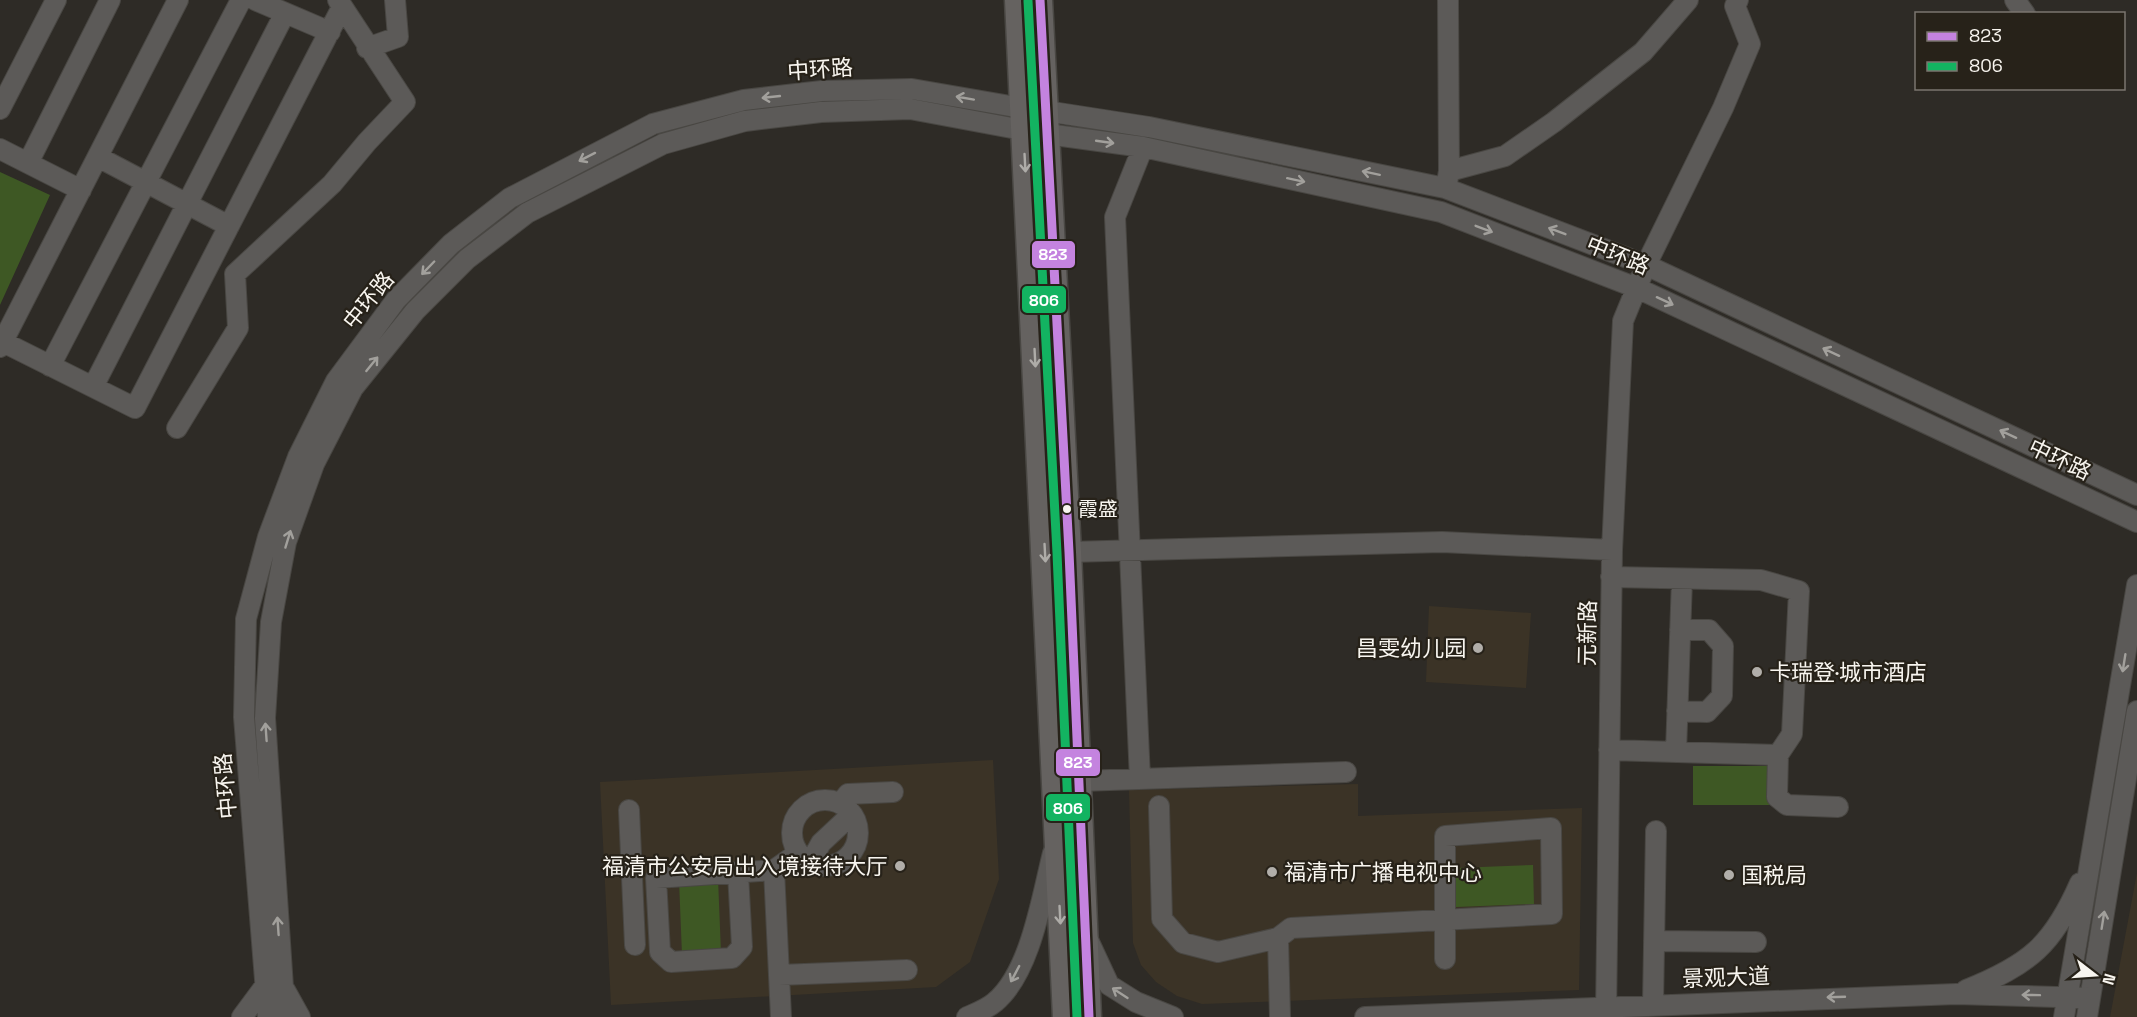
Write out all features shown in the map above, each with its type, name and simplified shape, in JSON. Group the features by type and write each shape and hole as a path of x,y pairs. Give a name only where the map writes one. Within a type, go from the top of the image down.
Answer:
{"main road":[{"path":"1017,0 1035,120 1069,552 1089,1017"},
{"path":"1040,0 1035,120 1057,838 1065,1017"}],"street":[{"path":"0,109 56,0"},
{"path":"28,163 110,0"},
{"path":"178,0 1,345 50,366 135,408 330,32 340,4"},
{"path":"50,366 241,0"},
{"path":"255,0 330,32"},
{"path":"367,48 398,37 395,0"},
{"path":"1441,212 1447,179 1448,0"},
{"path":"1447,179 1505,156 1554,122 1643,52 1688,0"},
{"name":"元新路","path":"1606,1011 1611,577 1623,321 1646,265 1723,108 1750,44 1735,6 1738,0"},
{"path":"177,428 238,328 235,274 333,184 367,142 405,102 367,48 340,4"},
{"path":"93,387 285,13"},
{"name":"中环路","path":"274,985 244,717 246,619 268,537 298,457 336,381 396,300 452,244 510,198 653,124 744,100 822,91 912,89 1143,147 1441,212 1637,288 2137,522"},
{"name":"中环路","path":"1035,120 1149,127 1447,179 1646,265 2137,495"},
{"path":"1140,779 1115,217 1143,147"},
{"path":"0,149 81,190"},
{"path":"98,157 229,226"},
{"path":"1069,552 1442,542 1612,550"},
{"path":"1611,577 1761,580 1799,591 1792,734 1778,755 1777,796 1787,805 1838,807"},
{"path":"1676,752 1682,579"},
{"path":"2064,1017 2137,585"},
{"path":"1677,711 1707,712 1722,696 1723,646 1709,630 1680,630"},
{"path":"2088,1008 2137,711"},
{"path":"1609,750 1778,755"},
{"path":"1080,781 1346,772"},
{"path":"632,879 774,870 804,858 821,843 846,808 848,794 893,792"},
{"path":"820,799 846,808 858,831 851,853 832,866 804,858 791,838 792,827 801,809 820,799"},
{"path":"1159,806 1162,919 1183,943 1218,952 1278,938 1291,928 1445,920 1552,914 1551,828 1445,836 1445,920 1445,959"},
{"path":"629,810 635,945"},
{"path":"1653,1004 1656,831"},
{"path":"967,1017 996,1002 1013,980 1032,935 1057,838"},
{"path":"1956,994 2004,975 2046,942 2065,917 2093,853"},
{"path":"774,870 781,1017"},
{"path":"656,878 660,952 671,962 732,958 742,947 738,873"},
{"path":"1083,904 1090,946 1109,985 1136,1002 1173,1017"},
{"path":"1278,938 1280,1017"},
{"path":"1654,941 1756,942"},
{"path":"779,975 907,970"},
{"path":"242,1017 274,985"},
{"path":"268,1017 274,985"},
{"path":"274,985 285,1017"},
{"path":"274,985 300,1017"},
{"name":"景观大道","path":"1365,1017 1606,1011 1653,1004 1956,994 2068,996 2088,1008"}],"shaded area":[{"name":"昌雯幼儿园","path":"1429,606 1531,613 1526,688 1426,682"},
{"path":"993,760 999,879 970,962 936,987 611,1005 600,782"},
{"path":"1358,784 1358,816 1582,808 1579,990 1202,1004 1177,996 1156,982 1141,965 1133,943 1129,790"},
{"path":"2137,873 2137,1017 2110,1017"}],"green space":[{"path":"0,172 50,195 0,305"},
{"path":"1693,766 1772,766 1771,805 1693,805"},
{"path":"1533,865 1534,904 1456,907 1455,868"},
{"path":"718,878 721,953 682,955 679,880"}],"transit line":[{"name":"823","path":"1040,0 1069,552 1089,1017"},
{"name":"806","path":"1028,1 1057,553 1077,1017"}],"place":[{"name":"霞盛","path":"1067,509"},
{"name":"昌雯幼儿园","path":"1478,648"},
{"name":"卡瑞登·城市酒店","path":"1757,672"},
{"name":"福清市公安局出入境接待大厅","path":"900,866"},
{"name":"福清市广播电视中心","path":"1272,872"},
{"name":"国税局","path":"1729,875"}]}
